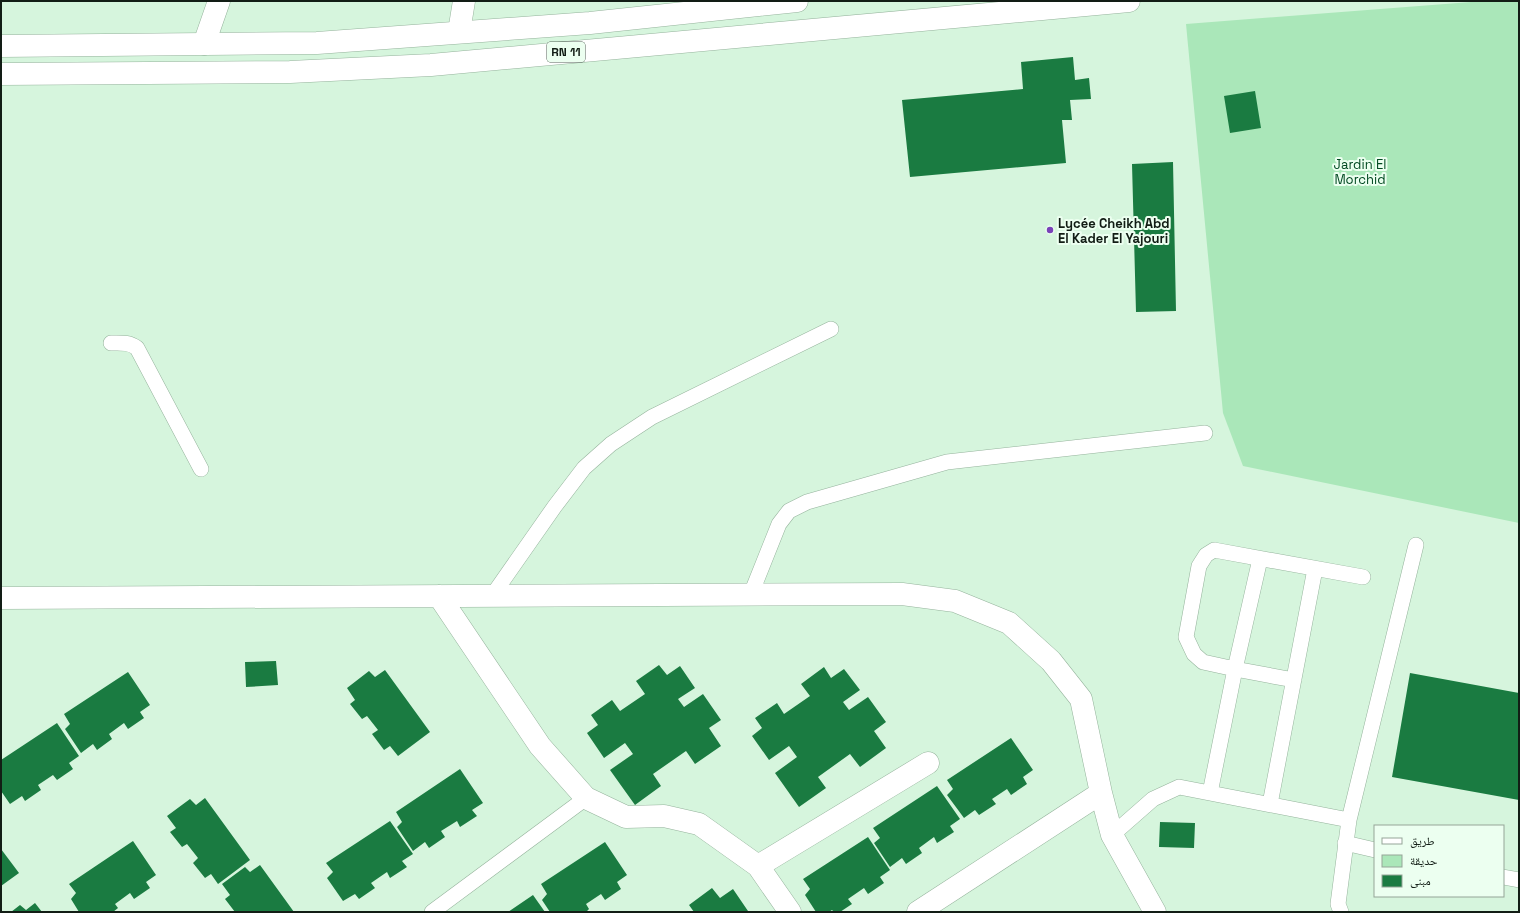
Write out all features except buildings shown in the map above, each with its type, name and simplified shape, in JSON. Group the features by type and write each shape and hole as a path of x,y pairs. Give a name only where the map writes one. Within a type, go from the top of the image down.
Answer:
{"main road":[{"path":"204,44 218,1"},
{"path":"459,32 464,1"},
{"name":"RN 11","path":"1,46 317,43 590,23 797,1"},
{"name":"RN 11","path":"1,74 290,72 431,65 1129,1"},
{"path":"1,598 902,594 956,601 1009,623 1051,660 1080,699 1112,835 1155,912"},
{"path":"439,596 540,746 586,798 626,817 664,816 699,824 758,866 790,912"},
{"path":"758,866 928,763"},
{"path":"918,912 1101,793"}],"lane":[{"path":"492,596 555,506 584,468 611,444 652,417 832,329"},
{"path":"111,343 133,344 137,348 201,469"},
{"path":"751,594 778,524 789,512 807,502 947,462 1205,433"},
{"path":"1341,912 1338,904 1349,820 1416,545"},
{"path":"1294,680 1204,662 1194,654 1186,637 1199,566 1206,555 1214,550 1362,577"},
{"path":"1210,793 1235,669 1260,559"},
{"path":"1270,804 1315,569"},
{"path":"1112,835 1153,799 1179,787 1349,820"},
{"path":"432,912 586,798"},
{"path":"1346,843 1374,850"},
{"path":"1504,877 1519,880"}],"green space":[{"name":"Jardin El Morchid","path":"1484,1 1519,1 1519,523 1243,466 1223,413 1186,24"}],"place":[{"name":"Lycée Cheikh Abd El Kader El Yajouri","path":"1050,230"}]}
